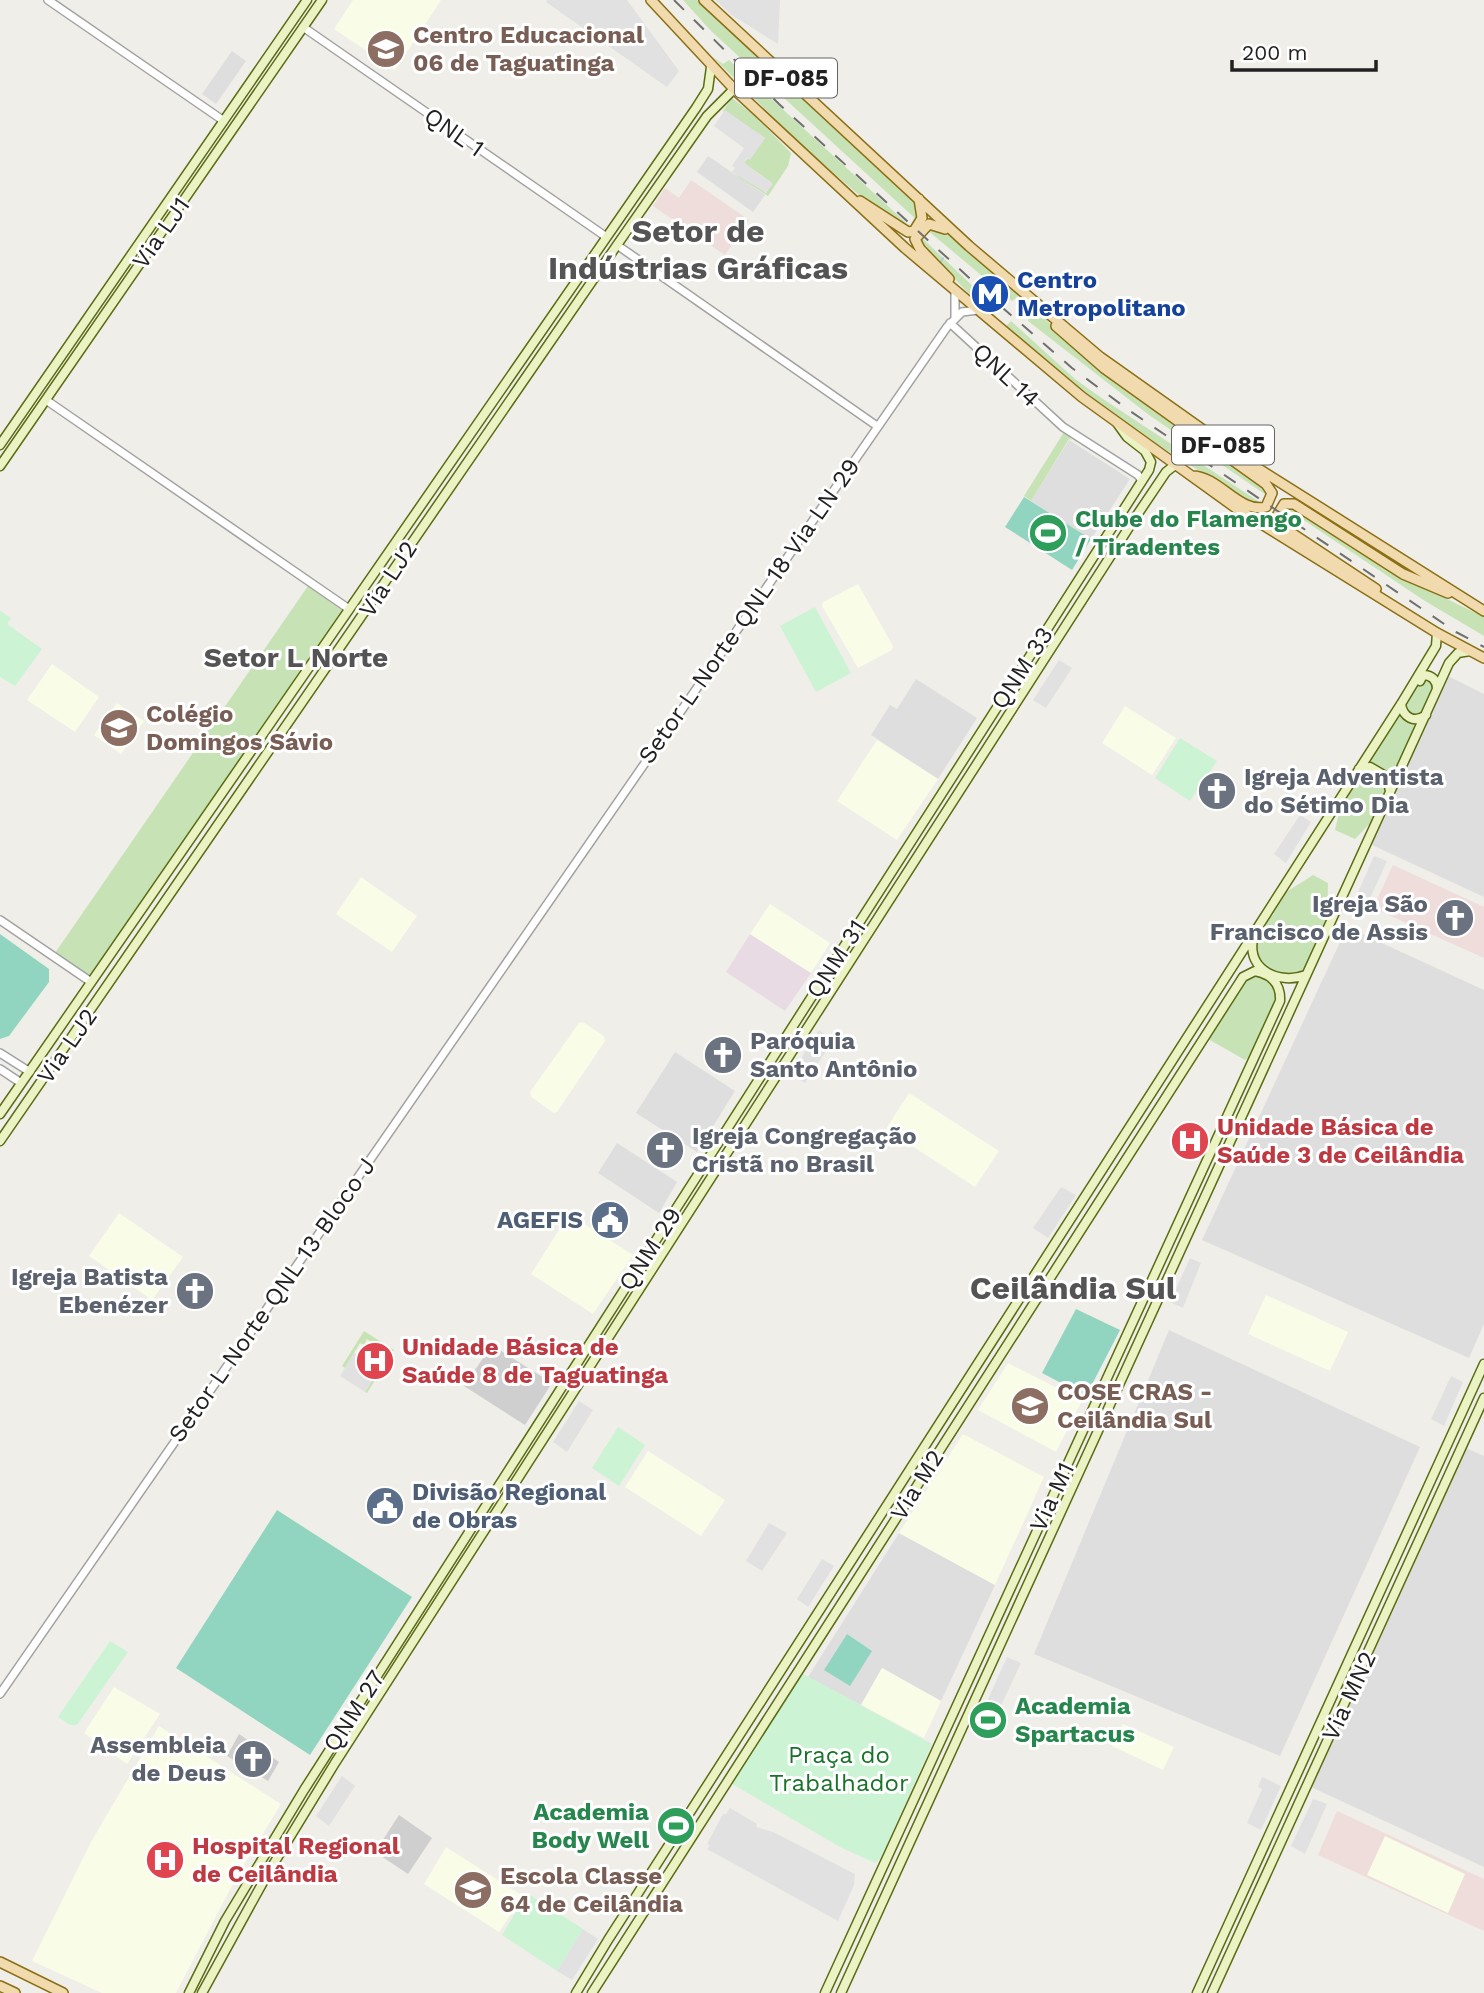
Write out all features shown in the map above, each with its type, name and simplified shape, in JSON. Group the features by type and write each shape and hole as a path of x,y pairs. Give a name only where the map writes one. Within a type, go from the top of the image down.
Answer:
{"main road":[{"name":"Via LJ1","path":"1,444 307,0"},
{"name":"Via LJ1","path":"0,466 322,0"},
{"name":"DF-085","path":"652,0 711,67 844,191 955,291 1115,421 1190,476 1437,633 1484,658"},
{"name":"DF-085","path":"704,0 970,246 1100,357 1206,434 1453,594 1484,611"},
{"path":"267,58 270,64 276,66"},
{"name":"Via LJ2","path":"0,1114 708,89 711,67"},
{"path":"259,70 266,72 268,78"},
{"name":"Via LJ2","path":"0,1141 707,116 734,89"},
{"path":"844,191 908,232 914,231 922,218 918,199"},
{"path":"633,198 639,203 641,211"},
{"path":"964,298 920,249 915,239 920,230 936,223 970,246"},
{"path":"553,315 557,321 564,322"},
{"path":"1051,317 1060,332 1104,368 1266,484 1271,489 1272,500 1265,507 1252,508 1211,480 1190,476"},
{"path":"545,326 551,327 555,334"},
{"name":"QNM 33","path":"903,856 1151,464 1150,457 1115,421"},
{"path":"9,432 13,439 18,439"},
{"path":"1,444 9,445 11,450"},
{"path":"581,1385 1133,521 1155,488 1175,465"},
{"path":"1133,521 1146,492 1142,481"},
{"path":"1402,611 1388,597 1284,528 1277,516 1280,508 1284,504 1294,504 1403,574 1441,592 1453,594"},
{"path":"406,527 420,530"},
{"path":"406,527 414,539"},
{"path":"1085,597 1078,596 1076,592 1093,558"},
{"path":"1055,644 1074,607 1072,601 1066,600"},
{"path":"578,1991 608,1940 1055,1245 1084,1195 1414,684 1436,646 1437,633"},
{"path":"841,1993 1436,692 1453,657 1470,651"},
{"path":"1414,684 1419,682 1423,675 1429,676 1436,684 1436,692"},
{"path":"293,692 305,700"},
{"path":"992,740 983,737 1001,702"},
{"path":"1401,704 1404,714 1411,719 1426,715"},
{"path":"1359,769 1370,768 1387,777 1390,791"},
{"path":"926,845 936,820 934,816 928,815"},
{"name":"QNM 31","path":"767,1066 903,856"},
{"path":"885,908 880,909 876,903 889,883 893,870"},
{"path":"143,907 156,916"},
{"path":"1254,933 1252,955 1268,974 1287,980 1306,975"},
{"name":"Via M2","path":"592,1993 1231,995 1243,977 1255,971 1268,974"},
{"name":"Via M1","path":"825,1993 1280,1001 1279,990 1268,974"},
{"path":"814,1021 832,985 829,979 823,979"},
{"path":"1220,985 1227,988 1231,995"},
{"path":"52,1038 65,1047"},
{"path":"757,1109 748,1104 767,1066"},
{"name":"QNM 29","path":"531,1435 767,1066"},
{"path":"1203,1199 1197,1201 1194,1196 1214,1145"},
{"path":"1110,1157 1122,1165"},
{"path":"679,1230 687,1210 703,1186 701,1180 694,1181"},
{"path":"1174,1262 1194,1211 1192,1206 1185,1207"},
{"path":"655,1268 648,1268 646,1264 662,1232"},
{"path":"1027,1288 1038,1296"},
{"path":"335,1765 576,1394 600,1348 595,1342 590,1343"},
{"path":"1197,1993 1484,1364"},
{"name":"Via MN2","path":"1212,1993 1484,1398"},
{"name":"QNM 27","path":"191,1993 258,1864 531,1435"},
{"path":"516,1485 508,1486 506,1480 524,1447"},
{"path":"1428,1521 1420,1522 1418,1517 1431,1490 1434,1475"},
{"path":"1400,1582 1419,1533 1413,1527 1408,1531"},
{"path":"872,1530 884,1537"},
{"path":"441,1601 461,1563 459,1559 452,1558"},
{"path":"1023,1595 1015,1597 1013,1591 1024,1559"},
{"path":"422,1631 415,1630 413,1626 433,1588"},
{"path":"1003,1604 1009,1602 1013,1607 1004,1636"},
{"path":"793,1654 804,1661"},
{"path":"202,1993 262,1884 357,1726 354,1719 348,1721"},
{"path":"1314,1736 1327,1742"},
{"path":"930,1763 928,1782 933,1784 937,1781"},
{"path":"917,1793 923,1792 926,1796 919,1821"},
{"path":"637,1896 638,1901 648,1904"},
{"path":"630,1907 638,1910 640,1916"},
{"path":"1227,1926 1240,1932"},
{"path":"0,1964 63,1993"},
{"path":"0,1986 15,1993"}],"street":[{"path":"48,0 224,121"},
{"name":"QNL 1","path":"303,27 605,236"},
{"path":"617,245 877,426"},
{"path":"952,320 955,291"},
{"path":"952,320 965,311 978,310"},
{"name":"Setor L Norte QNL 18 Via LN 29","path":"545,907 952,320"},
{"name":"QNL 14","path":"952,320 1063,427 1138,475 1142,481"},
{"path":"46,400 349,609"},
{"name":"Setor L Norte QNL 13 Bloco J","path":"0,1694 545,907"},
{"path":"0,920 91,982"},
{"path":"1,1056 30,1072"},
{"path":"0,1069 21,1083"}],"shaded area":[{"name":"Centro Educacional 06 de Taguatinga","path":"353,0 441,0 395,70 334,29"},
{"path":"627,0 679,71 667,87 546,2"},
{"path":"715,0 780,0 778,44 733,16"},
{"path":"232,51 246,61 216,104 202,94"},
{"path":"725,110 765,138 750,160 747,158 744,163 773,184 766,193 732,172 735,168 732,166 744,148 714,126"},
{"path":"708,156 765,195 753,212 697,172"},
{"path":"691,180 749,220 725,255 653,206 665,188 679,198"},
{"path":"1069,440 1130,479 1091,539 1031,501"},
{"path":"858,584 893,646 892,650 858,668 822,606 823,602"},
{"path":"1059,660 1072,668 1046,708 1033,700"},
{"path":"52,664 99,697 75,732 27,700"},
{"path":"1448,676 1484,694 1484,897 1370,844"},
{"path":"916,679 977,718 938,779 871,735 890,705 897,709"},
{"name":"Colégio Domingos Sávio","path":"117,703 144,721 121,754 94,735"},
{"path":"1125,706 1176,738 1152,775 1102,743"},
{"path":"877,740 938,779 897,840 837,801"},
{"path":"1300,815 1311,822 1286,863 1274,854"},
{"path":"1374,856 1387,861 1367,905 1355,899"},
{"path":"1393,865 1484,907 1484,958 1373,908"},
{"path":"361,877 417,916 392,952 336,914"},
{"path":"770,904 830,943 811,973 750,934"},
{"path":"1347,927 1484,990 1484,1324 1469,1358 1202,1240"},
{"path":"750,934 811,973 785,1011 726,972"},
{"path":"583,1022 604,1036 605,1041 554,1113 531,1097 530,1092 579,1023"},
{"path":"819,1030 833,1040 805,1083 791,1074"},
{"path":"675,1052 735,1091 697,1152 636,1113"},
{"path":"909,1093 999,1151 975,1187 886,1129"},
{"path":"617,1143 677,1182 659,1213 598,1173"},
{"path":"1061,1187 1076,1195 1048,1238 1033,1228"},
{"path":"119,1213 183,1257 152,1300 89,1256"},
{"path":"569,1214 633,1255 593,1314 531,1274"},
{"path":"1190,1258 1201,1263 1183,1308 1170,1302"},
{"name":"Igreja Batista Ebenézer","path":"188,1273 213,1290 200,1308 176,1291"},
{"path":"1266,1295 1348,1332 1330,1371 1248,1334"},
{"path":"1169,1330 1420,1447 1280,1756 1034,1654"},
{"path":"492,1345 552,1383 525,1425 464,1386"},
{"path":"354,1353 361,1358 355,1367 373,1379 365,1392 340,1376"},
{"name":"COSE CRAS - Ceilândia Sul","path":"1008,1363 1082,1401 1056,1452 978,1410"},
{"path":"1451,1376 1463,1382 1444,1426 1431,1419"},
{"path":"579,1401 593,1410 567,1452 553,1442"},
{"path":"963,1434 1044,1477 995,1585 899,1533"},
{"path":"1466,1448 1484,1456 1484,1867 1311,1787"},
{"path":"648,1451 725,1500 701,1536 625,1487"},
{"path":"769,1523 787,1533 762,1571 746,1561"},
{"path":"899,1533 995,1585 941,1701 882,1668 861,1705 808,1677"},
{"path":"822,1559 834,1566 808,1607 797,1599"},
{"path":"1007,1657 1021,1663 998,1712 985,1706"},
{"path":"882,1668 941,1701 924,1738 861,1705"},
{"path":"114,1687 160,1714 127,1764 84,1733"},
{"path":"1123,1724 1174,1747 1163,1770 1112,1746"},
{"name":"Hospital Regional de Ceilândia","path":"159,1726 281,1804 236,1878 176,1993 102,1993 32,1961 91,1842"},
{"name":"Assembleia de Deus","path":"239,1734 279,1762 268,1781 227,1756"},
{"path":"342,1776 355,1786 329,1826 316,1816"},
{"path":"1262,1777 1281,1786 1261,1830 1247,1823 1262,1789 1258,1787"},
{"path":"1313,1799 1327,1804 1305,1854 1291,1846"},
{"path":"730,1808 757,1824 756,1827 773,1832 855,1874 854,1885 838,1921 707,1849 723,1814"},
{"path":"1337,1811 1484,1879 1484,1931 1318,1855"},
{"path":"399,1815 432,1838 408,1874 375,1852"},
{"path":"1385,1836 1465,1874 1448,1913 1367,1875"},
{"name":"Escola Classe 64 de Ceilândia","path":"446,1847 523,1896 499,1932 424,1884"},
{"path":"583,1929 598,1939 572,1980 557,1971"}],"green space":[{"path":"683,0 697,0 918,207 919,222 711,31"},
{"path":"713,57 723,64 729,60 913,229 911,231 866,201 800,144"},
{"path":"732,98 754,115 791,153 788,166 768,196 737,176 738,173 766,193 772,183 744,163 765,138 723,111"},
{"path":"940,227 1020,295 1012,301 926,229"},
{"path":"920,236 980,293 980,298 1005,327 1011,321 1075,379 1264,505 1255,506 1155,443 1092,399 994,318 920,245"},
{"path":"1029,302 1058,332 1123,385 1267,488 1269,497 1149,415 1028,321"},
{"path":"1064,432 1072,440 1069,439 1031,501 1024,496"},
{"name":"Clube do Flamengo / Tiradentes","path":"1024,497 1091,539 1072,570 1005,527"},
{"path":"1292,507 1406,579 1484,617 1484,636 1425,601 1287,509"},
{"path":"308,586 343,611 89,977 55,953"},
{"path":"815,607 851,673 816,692 780,626"},
{"path":"0,611 11,618 7,624 42,649 15,686 0,677"},
{"path":"1424,679 1431,680 1434,689 1422,714 1412,716 1404,707 1405,702"},
{"path":"1397,714 1418,725 1394,777 1367,762"},
{"path":"1180,738 1217,761 1190,801 1155,778"},
{"path":"1368,770 1384,778 1387,786 1375,818 1355,839 1335,830 1342,801 1363,772"},
{"path":"1313,875 1328,883 1327,923 1299,975 1267,968 1258,956 1257,947 1269,914 1288,891"},
{"path":"0,934 49,969 49,982 9,1036 0,1039"},
{"path":"1258,974 1273,984 1277,998 1252,1054 1245,1060 1208,1039 1245,978"},
{"path":"1076,1309 1120,1330 1086,1396 1042,1373"},
{"path":"364,1331 394,1350 367,1393 365,1392 373,1379 370,1377 389,1351 379,1344 370,1359 363,1356 355,1367 366,1349 370,1351 374,1344 367,1339 364,1345 360,1343 345,1368 342,1366"},
{"path":"618,1427 645,1445 619,1486 592,1468"},
{"path":"277,1510 412,1597 310,1755 176,1668"},
{"path":"847,1634 872,1651 850,1686 824,1670"},
{"path":"110,1641 128,1652 77,1725 70,1725 58,1717"},
{"name":"Praça do Trabalhador","path":"798,1671 932,1744 881,1858 875,1863 840,1847 729,1782"},
{"path":"527,1893 583,1929 557,1971 502,1935"}],"waterway":[{"path":"940,263 943,258"}],"railway":[{"path":"674,0 779,104 1072,368 1130,411 1456,632 1484,647"}],"place":[{"name":"Centro Educacional 06 de Taguatinga","path":"386,49"},
{"name":"Centro Metropolitano","path":"990,294"},
{"name":"Clube do Flamengo / Tiradentes","path":"1048,533"},
{"name":"Colégio Domingos Sávio","path":"119,728"},
{"name":"Igreja Adventista do Sétimo Dia","path":"1217,791"},
{"name":"Igreja São Francisco de Assis","path":"1455,918"},
{"name":"Paróquia Santo Antônio","path":"723,1055"},
{"name":"Unidade Básica de Saúde 3 de Ceilândia","path":"1190,1141"},
{"name":"Igreja Congregação Cristã no Brasil","path":"665,1150"},
{"name":"AGEFIS","path":"610,1220"},
{"name":"Igreja Batista Ebenézer","path":"195,1291"},
{"name":"Unidade Básica de Saúde 8 de Taguatinga","path":"375,1361"},
{"name":"COSE CRAS - Ceilândia Sul","path":"1030,1406"},
{"name":"Divisão Regional de Obras","path":"385,1506"},
{"name":"Academia Spartacus","path":"988,1720"},
{"name":"Assembleia de Deus","path":"253,1759"},
{"name":"Academia Body Well","path":"676,1826"},
{"name":"Hospital Regional de Ceilândia","path":"165,1860"},
{"name":"Escola Classe 64 de Ceilândia","path":"473,1890"}],"district":[{"name":"Setor de Indústrias Gráficas","path":"698,250"},
{"name":"Setor L Norte","path":"296,657"},
{"name":"Ceilândia Sul","path":"1073,1288"}]}
